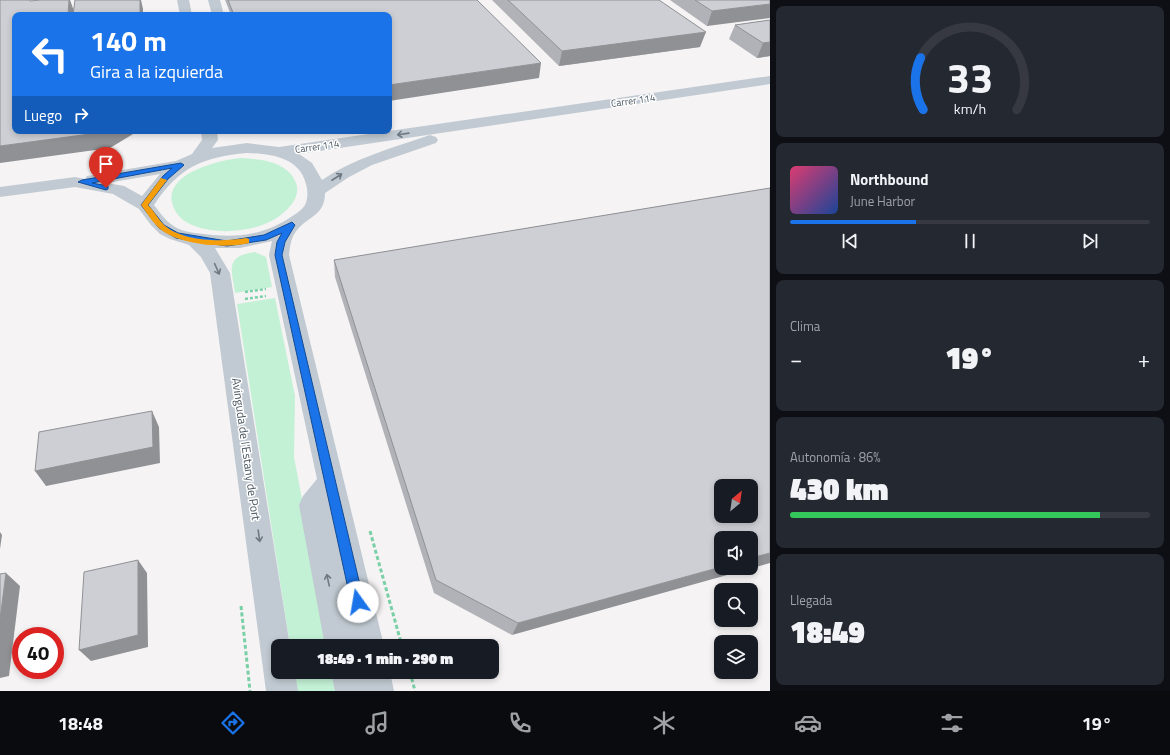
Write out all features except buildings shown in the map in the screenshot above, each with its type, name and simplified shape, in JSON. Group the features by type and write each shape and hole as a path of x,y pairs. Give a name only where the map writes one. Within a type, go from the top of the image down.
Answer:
{"street":[{"path":"183,0 185,12"},
{"path":"214,0 217,12"},
{"name":"Carrer 114","path":"284,151 770,80"},
{"name":"Carrer 114","path":"316,191 343,173 366,162 497,120"},
{"path":"197,158 210,140 209,134"},
{"path":"244,134 251,148"},
{"path":"82,182 118,190 145,205 162,226 176,236 227,244 275,234 302,218 312,208 317,197 313,175 301,162 284,151 251,148 223,150 197,158 181,165 165,177 145,205"},
{"path":"0,192 82,182 181,165"},
{"path":"292,225 281,242 278,255 366,639"},
{"name":"Avinguda de l'Estany de Port","path":"194,239 209,253 220,273 274,639"},
{"path":"330,483 312,505 340,639"},
{"path":"280,679 282,691"},
{"path":"348,679 350,691"},
{"path":"375,679 378,691"}],"path":[{"path":"244,292 266,289"},
{"path":"239,300 270,296"},
{"path":"368,524 400,639"},
{"path":"412,679 415,691"}],"green space":[{"path":"230,159 256,159 273,163 287,170 292,176 297,186 296,197 293,203 283,213 275,219 254,228 232,231 200,228 186,222 179,216 171,199 174,189 181,180 191,172 204,166"},
{"path":"255,252 266,257 272,287 235,293 232,265 238,257"},
{"path":"275,298 295,396 294,457 329,639 289,639 237,304"},
{"path":"295,679 336,679 338,691 297,691"}],"slow traffic":[{"path":"163,180 145,205 162,226 176,236 227,244 246,241"}],"route":[{"path":"106,188 82,182 181,165 165,177 145,205 162,226 176,236 227,244 266,237 292,225 281,242 278,255 340,530 358,602"}]}
